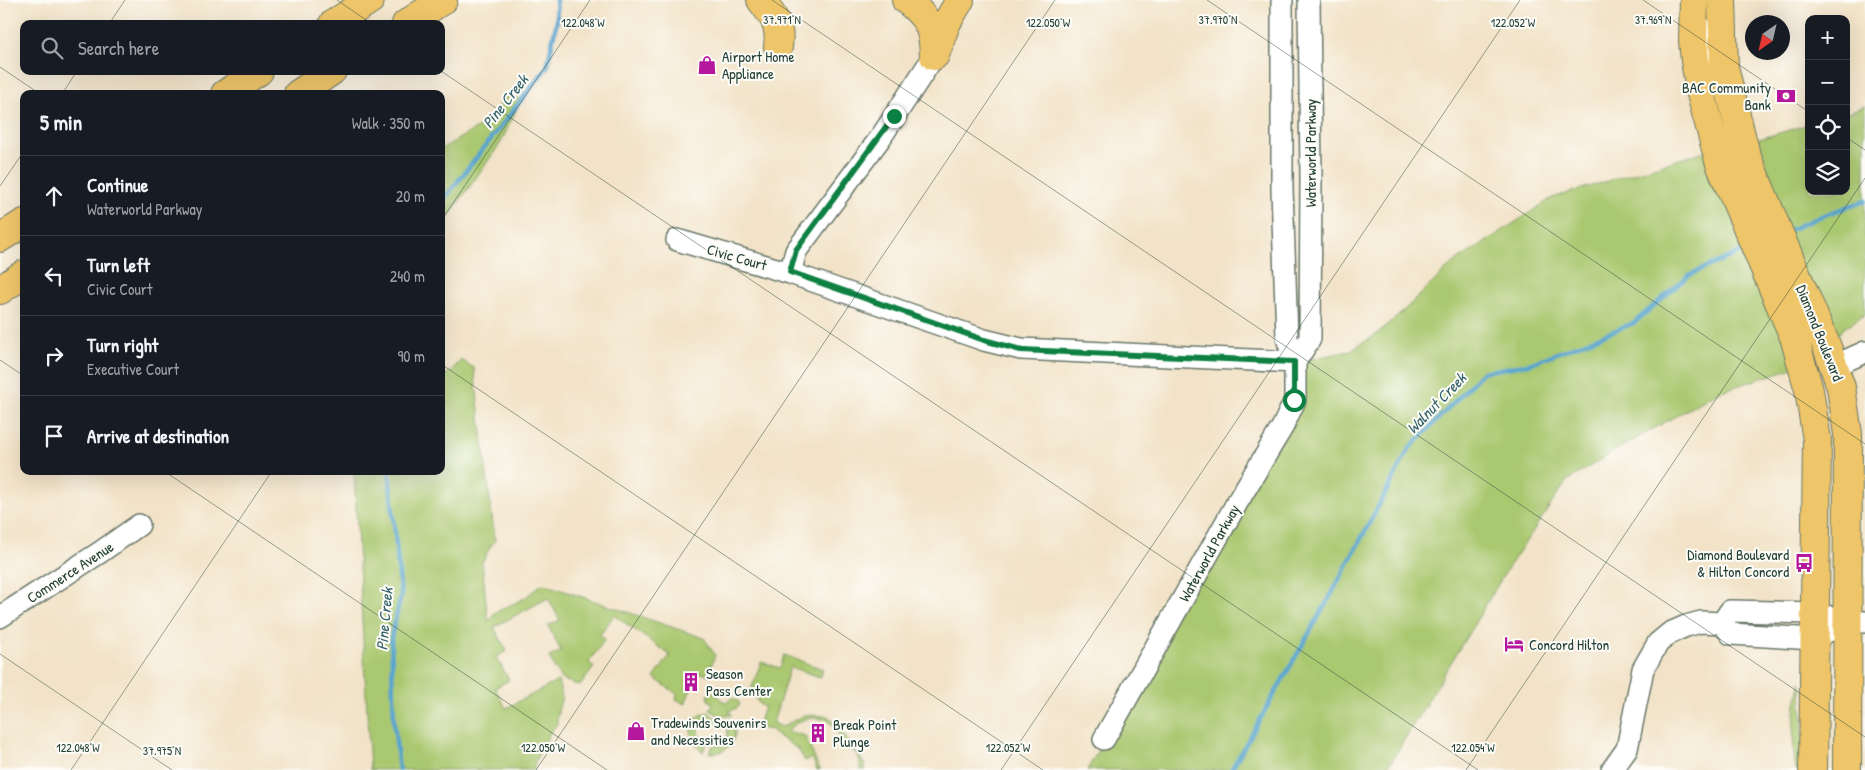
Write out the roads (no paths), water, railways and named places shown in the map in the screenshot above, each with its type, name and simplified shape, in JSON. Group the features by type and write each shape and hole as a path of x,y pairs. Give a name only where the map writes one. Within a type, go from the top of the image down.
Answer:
{"main road":[{"path":"339,20 370,0"},
{"path":"412,20 443,0"},
{"path":"761,0 780,31 778,47"},
{"path":"906,0 922,13 934,36 934,56"},
{"path":"934,56 946,24 960,0"},
{"name":"Diamond Boulevard","path":"1722,0 1723,59 1726,79 1746,155 1819,326 1842,387 1848,434 1856,622 1847,770"},
{"name":"Diamond Boulevard","path":"1693,10 1693,40 1701,94 1720,164 1794,337 1809,390 1817,440 1814,770"},
{"path":"230,90 254,75"},
{"path":"304,90 326,75"},
{"path":"0,238 20,226"},
{"path":"0,290 20,277"}],"street":[{"name":"Waterworld Parkway","path":"1104,739 1238,501 1283,426 1294,400 1294,362 1287,338 1282,189 1282,0"},
{"name":"Waterworld Parkway","path":"1294,362 1310,339 1311,168 1309,0"},
{"path":"1693,10 1703,29 1712,70 1717,76 1726,79"},
{"path":"790,272 796,250 880,137 934,56"},
{"name":"Civic Court","path":"677,240 790,272 984,340 1021,350 1294,362"},
{"path":"1834,366 1865,352"},
{"name":"Commerce Avenue","path":"0,617 139,526"},
{"path":"1612,770 1627,749 1643,669 1658,644 1670,633 1701,622 1722,623 1731,634 1856,622"}],"waterway":[{"name":"Pine Creek","path":"445,198 547,67 557,20 556,0"},
{"name":"Walnut Creek","path":"1787,231 1824,215 1865,201"},
{"name":"Walnut Creek","path":"1231,770 1331,595 1409,449 1483,372 1529,364 1634,323 1689,275 1746,250"},
{"name":"Pine Creek","path":"389,475 401,596 391,637 394,723 399,770"}],"place":[{"name":"Airport Home Appliance","path":"707,65"},
{"name":"BAC Community Bank","path":"1786,96"},
{"name":"Diamond Boulevard & Hilton Concord","path":"1804,563"},
{"name":"Concord Hilton","path":"1514,644"},
{"name":"Season Pass Center","path":"691,682"},
{"name":"Tradewinds Souvenirs and Necessities","path":"636,731"},
{"name":"Break Point Plunge","path":"818,733"}]}
